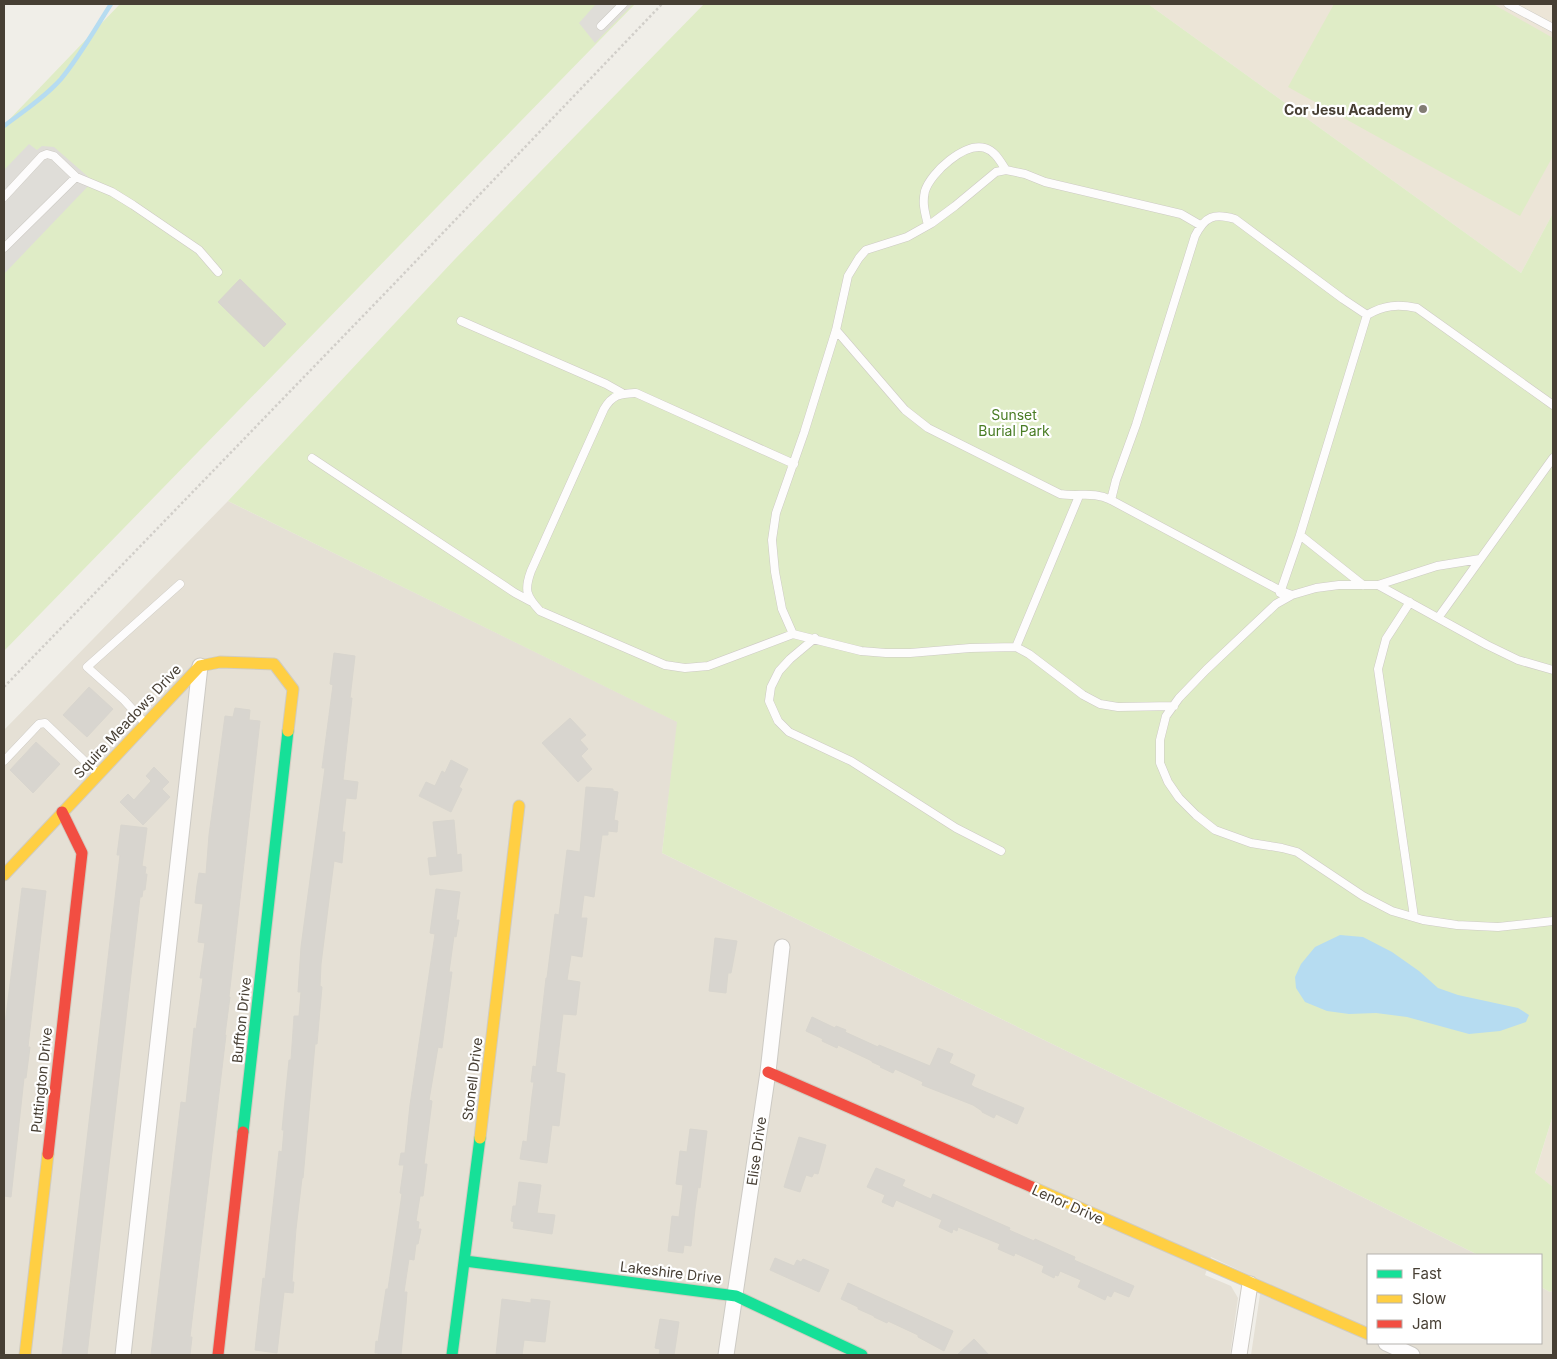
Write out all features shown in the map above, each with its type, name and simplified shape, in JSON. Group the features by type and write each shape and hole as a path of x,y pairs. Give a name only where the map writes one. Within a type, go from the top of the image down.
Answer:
{"street":[{"name":"Squire Meadows Drive","path":"4,875 200,666 220,662 274,664 293,689"},
{"path":"123,1355 200,666"},
{"name":"Buffton Drive","path":"218,1355 293,689"},
{"name":"Stonell Drive","path":"452,1355 465,1261 519,806"},
{"name":"Puttington Drive","path":"25,1355 82,853 62,812"},
{"name":"Elise Drive","path":"726,1355 768,1072 782,947"},
{"name":"Lenor Drive","path":"768,1072 1367,1334"},
{"name":"Lakeshire Drive","path":"465,1261 736,1296 862,1355"},
{"path":"1239,1355 1250,1284"},
{"path":"1388,1344 1412,1355"}],"lane":[{"path":"602,26 623,4"},
{"path":"1508,4 1553,28"},
{"path":"928,225 923,205 925,191 930,180 941,167 964,151 975,147 985,148 995,154 1006,170"},
{"path":"4,197 42,156 47,154 54,156 76,177 112,192 199,250 218,272"},
{"path":"794,634 782,609 775,572 772,540 776,513 794,464 836,330 848,276 866,250 907,236 928,225 955,206 996,172 1006,170 1025,174 1045,182 1180,214 1200,225"},
{"path":"4,248 76,177"},
{"path":"1111,500 1195,236 1200,225 1212,216 1221,215 1235,219 1367,315"},
{"path":"1276,604 1300,535 1367,315 1380,308 1401,305 1417,308 1553,405"},
{"path":"461,321 606,384 622,394"},
{"path":"836,330 905,410 928,428 1060,494 1079,496 1100,495 1111,500 1280,591 1292,595"},
{"path":"530,600 526,586 535,562 610,399 622,394 636,393 794,464"},
{"path":"312,458 515,593 530,600 540,611 665,664 685,668 708,666 794,634 852,649 886,653 970,648 1016,648 1029,654 1083,695 1100,704 1118,707 1174,706"},
{"path":"1438,618 1553,458"},
{"path":"1016,648 1079,496"},
{"path":"1300,535 1363,585"},
{"path":"1480,559 1436,566 1378,584 1316,588 1292,595 1276,604 1206,670 1166,716 1160,740 1160,763 1168,782 1179,798 1196,816 1215,830 1235,839 1297,852 1364,896 1392,911 1457,925 1498,927 1553,921"},
{"path":"146,724 124,700 87,667 180,584"},
{"path":"1378,584 1518,660 1553,670"},
{"path":"1410,602 1386,638 1378,669 1414,917"},
{"path":"815,638 784,665 771,687 769,701 778,721 789,732 851,760 956,828 1001,852"},
{"path":"4,761 38,724 45,723 98,774"}],"path":[{"path":"4,687 662,4"}],"shaded area":[{"path":"596,4 633,4 595,43 579,23"},
{"name":"Cor Jesu Academy","path":"1148,4 1553,4 1553,213 1521,273"},
{"path":"29,144 37,150 42,146 54,147 93,181 4,274 4,170"},
{"path":"228,501 678,722 662,853 1259,1145 1476,1254 1367,1254 1367,1344 1542,1344 1542,1288 1550,1292 1553,1290 1553,1355 1251,1355 1262,1281 1211,1257 1205,1275 1231,1286 1238,1298 1230,1355 4,1355 4,730"},
{"path":"1553,1115 1553,1187 1535,1174"}],"green space":[{"path":"120,4 635,4 4,651 4,125"},
{"name":"Sunset Burial Park","path":"704,4 1148,4 1521,273 1553,213 1553,1115 1535,1173 1553,1187 1553,1290 1550,1292 1542,1288 1542,1254 1476,1254 1259,1145 662,853 677,722 228,501 456,258"},
{"name":"Cor Jesu Academy","path":"1334,4 1493,4 1553,38 1553,156 1520,216 1288,87"}],"water":[{"path":"1340,935 1363,937 1392,952 1419,971 1438,988 1458,995 1518,1008 1529,1015 1526,1022 1500,1031 1469,1034 1407,1017 1376,1013 1349,1014 1327,1011 1305,1002 1296,988 1295,977 1301,964 1315,947"}],"building":[{"path":"240,279 286,324 264,347 218,302"},
{"path":"334,653 355,656 343,780 358,782 356,799 346,798 342,832 345,832 342,863 334,861 321,964 320,986 322,987 303,1178 296,1229 292,1282 294,1282 293,1293 284,1292 277,1353 255,1350 279,1151 282,1152 284,1130 282,1130 289,1060 291,1060 294,1016 299,1016 301,992 298,992 301,947 325,768 322,768 333,685 330,684"},
{"path":"89,687 113,709 87,737 63,715"},
{"path":"235,708 250,710 249,720 260,721 226,1035 190,1337 192,1337 190,1355 151,1355 181,1102 186,1103 194,1028 196,1029 203,978 200,978 205,943 198,942 203,904 195,903 197,885 199,873 206,874 209,835 225,716 233,717"},
{"path":"570,718 586,735 580,740 588,749 581,756 592,769 578,782 542,743"},
{"path":"36,742 60,764 33,793 10,770"},
{"path":"451,760 468,769 459,787 462,789 451,812 419,796 426,782 435,786 442,771 445,773"},
{"path":"154,767 169,782 162,789 170,797 143,825 120,802 128,794 134,800 151,781 146,776"},
{"path":"586,787 613,789 613,791 618,792 614,820 618,821 617,832 608,831 608,835 602,835 594,897 584,895 581,918 587,918 582,957 571,955 567,980 580,982 576,1015 563,1014 556,1072 565,1074 559,1126 552,1125 547,1163 520,1159 523,1141 527,1142 534,1082 531,1082 533,1066 536,1067 555,914 559,915 567,850 580,852"},
{"path":"454,820 457,855 461,854 462,871 430,875 428,858 437,857 433,822"},
{"path":"121,825 147,828 142,866 146,867 145,874 147,874 145,890 143,890 142,897 140,897 87,1355 62,1355 120,855 117,855"},
{"path":"22,888 46,891 28,1047 30,1047 26,1078 24,1078 11,1197 4,1196 4,1032"},
{"path":"436,889 460,892 456,920 459,920 456,937 454,936 449,972 452,972 442,1048 438,1047 429,1100 432,1101 424,1164 427,1164 423,1196 420,1196 416,1221 419,1222 418,1229 421,1229 418,1244 416,1244 414,1260 409,1259 404,1292 407,1292 401,1355 378,1355 378,1353 375,1353 376,1341 378,1342 386,1289 388,1289 402,1194 400,1193 404,1165 399,1165 401,1153 405,1153 410,1105 435,934 430,933"},
{"path":"715,938 737,941 731,973 728,973 726,993 709,991"},
{"path":"812,1017 835,1028 836,1026 846,1030 845,1032 878,1047 879,1045 930,1066 938,1048 953,1054 949,1063 975,1075 971,1085 1024,1108 1017,1124 996,1114 994,1118 973,1105 922,1085 923,1082 895,1069 893,1073 838,1045 837,1048 822,1041 823,1039 806,1031"},
{"path":"690,1129 707,1131 691,1246 684,1245 683,1253 668,1251 672,1216 679,1217 683,1185 676,1184 680,1151 687,1152"},
{"path":"799,1137 826,1145 818,1174 814,1173 812,1177 806,1175 800,1192 784,1187"},
{"path":"876,1168 905,1180 902,1186 931,1199 933,1194 1010,1228 1009,1230 1034,1241 1035,1239 1075,1257 1074,1260 1134,1286 1129,1297 1114,1291 1111,1297 1107,1295 1105,1300 1078,1287 1081,1280 1060,1271 1058,1276 1055,1275 1054,1278 1042,1272 1044,1266 1015,1253 1014,1256 998,1249 1000,1244 958,1227 957,1231 953,1229 952,1233 939,1227 942,1220 896,1200 893,1207 882,1202 885,1195 867,1187"},
{"path":"519,1182 541,1185 537,1213 555,1215 552,1234 513,1228 514,1222 511,1221 513,1206 516,1206"},
{"path":"775,1258 794,1266 797,1260 801,1262 803,1259 829,1270 819,1292 770,1270"},
{"path":"848,1283 953,1331 944,1351 918,1337 918,1335 888,1321 887,1323 874,1317 841,1299"},
{"path":"502,1299 531,1303 531,1299 550,1301 545,1342 524,1340 522,1355 496,1355"},
{"path":"660,1319 679,1322 674,1355 659,1355 660,1349 655,1348"},
{"path":"974,1339 989,1355 957,1355"}],"waterway":[{"path":"4,126 55,86 81,52 111,4"}],"traffic: fast":[{"path":"243,1132 288,731"},
{"path":"452,1355 480,1138"},
{"path":"465,1261 736,1296 862,1355"}],"traffic: slow":[{"path":"4,875 200,666 220,662 274,664 293,689 288,731"},
{"path":"480,1138 519,806"},
{"path":"25,1355 48,1154"},
{"path":"1032,1187 1367,1334"}],"traffic: jam":[{"path":"48,1154 82,853 62,812"},
{"path":"768,1072 1032,1187"},
{"path":"218,1355 243,1132"}],"place":[{"name":"Cor Jesu Academy","path":"1423,109"}]}
